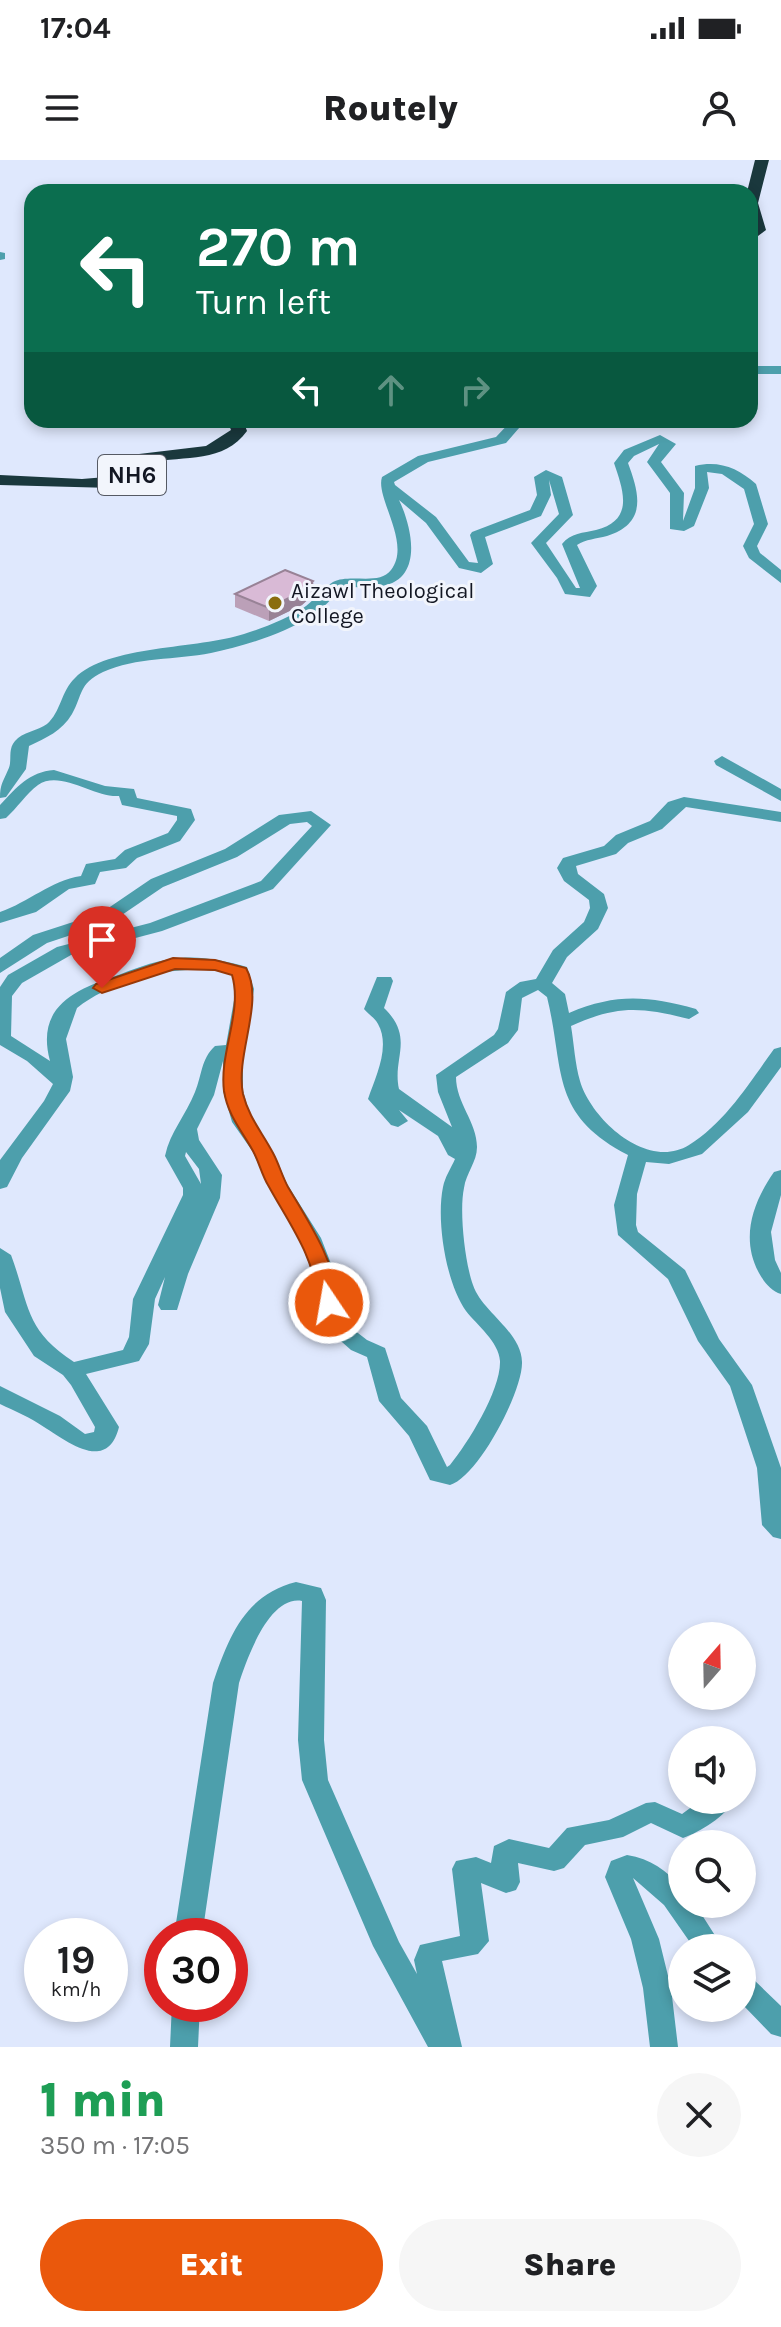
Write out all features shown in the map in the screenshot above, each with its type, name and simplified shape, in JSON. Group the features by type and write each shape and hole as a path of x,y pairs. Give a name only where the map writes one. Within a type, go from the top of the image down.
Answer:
{"highway":[{"path":"756,184 762,160"},
{"name":"NH6","path":"0,480 100,484 122,481 134,474 145,458 208,450 229,443 239,431 238,428"}],"street":[{"path":"758,370 781,370"},
{"path":"0,793 18,769 18,752 22,743 52,728 65,712 69,696 81,680 97,669 128,659 210,648 251,637 308,612 339,585 383,581 396,575 403,562 403,524 387,487 391,476 415,462 501,440 512,428"},
{"path":"387,487 404,496 435,523 464,565 481,569 486,564 477,535 536,513 543,501 542,475 555,477 566,515 538,543 564,577 570,591 585,594 589,586 581,565 571,556 569,544 577,537 616,527 631,504 632,496 621,463 629,453 660,439 669,444 654,462 677,493 675,526 684,527 689,523 702,488 700,469 727,470 751,487 761,524 750,546 754,555 781,578"},
{"path":"722,761 781,796"},
{"path":"0,814 37,779 48,777 76,780 107,792 123,791 128,793 128,801 173,808 185,813 186,820 174,837 131,854 120,864 92,868 89,880 64,884 30,908 0,918"},
{"path":"542,984 554,961 592,923 599,907 598,898 570,877 566,868 569,862 610,850 622,839 656,825 674,806 684,802 781,817"},
{"path":"0,967 40,939 107,917 157,883 231,853 285,819 311,816 322,825 267,885 156,927 64,951 15,979 3,996 1,1038 34,1057 63,1083"},
{"path":"0,1183 16,1149 62,1089 64,1076 54,1041 72,1001 121,980 173,964 215,965 240,971 245,989 235,1053 233,1091 242,1122 263,1152 277,1184 310,1238 326,1279 335,1326 359,1345 377,1353 390,1401 419,1432 438,1474 445,1477 458,1474 467,1464 510,1370 511,1357 462,1286 453,1188 468,1156 462,1123 445,1086 446,1075 495,1045 508,1030 513,996 527,986 542,984 556,994 570,1082 587,1116 616,1141 639,1153 669,1158 695,1150 741,1108 781,1053"},
{"path":"384,981 374,1009 388,1024 393,1054 378,1099 398,1121"},
{"path":"561,1024 603,1004 623,1001 656,1003 689,1013"},
{"path":"71,1370 113,1362 136,1351 144,1299 193,1195 193,1188 175,1156 178,1141 206,1092 215,1055 222,1050 235,1053"},
{"path":"387,1077 387,1085 395,1097 436,1123 453,1138 455,1151 468,1156"},
{"path":"169,1305 171,1290 200,1226 212,1182 209,1169 188,1138 186,1128"},
{"path":"639,1153 623,1216 625,1226 629,1235 677,1275 709,1341 741,1385 769,1468 774,1525 781,1531"},
{"path":"781,1176 764,1203 759,1223 764,1266 781,1287"},
{"path":"0,1255 16,1312 42,1351 71,1370 107,1427 97,1443 79,1441 52,1421 0,1394"},
{"path":"191,1918 226,1683 235,1652 250,1625 271,1602 290,1590 302,1590 312,1594 314,1600 311,1740 315,1780 387,1946 446,2047"},
{"path":"446,2047 428,1960 434,1951 468,1946 475,1941 466,1869 471,1866 506,1882 504,1854 509,1850 554,1860 577,1836 614,1830 649,1812 655,1812 683,1827 701,1814"},
{"path":"664,2047 657,1988 645,1939 619,1877 621,1869 627,1866 642,1868 668,1888 699,1934"},
{"path":"756,2000 781,2025"},
{"path":"184,2047 185,2022"}],"building":[{"path":"285,570 313,581 301,592 269,608 235,594"}],"place":[{"name":"Aizawl Theological College","path":"275,603"}],"route":[{"path":"102,988 173,964 215,965 240,971 245,989 233,1061 233,1091 242,1122 263,1152 277,1184 310,1238 326,1279 329,1303"}]}
